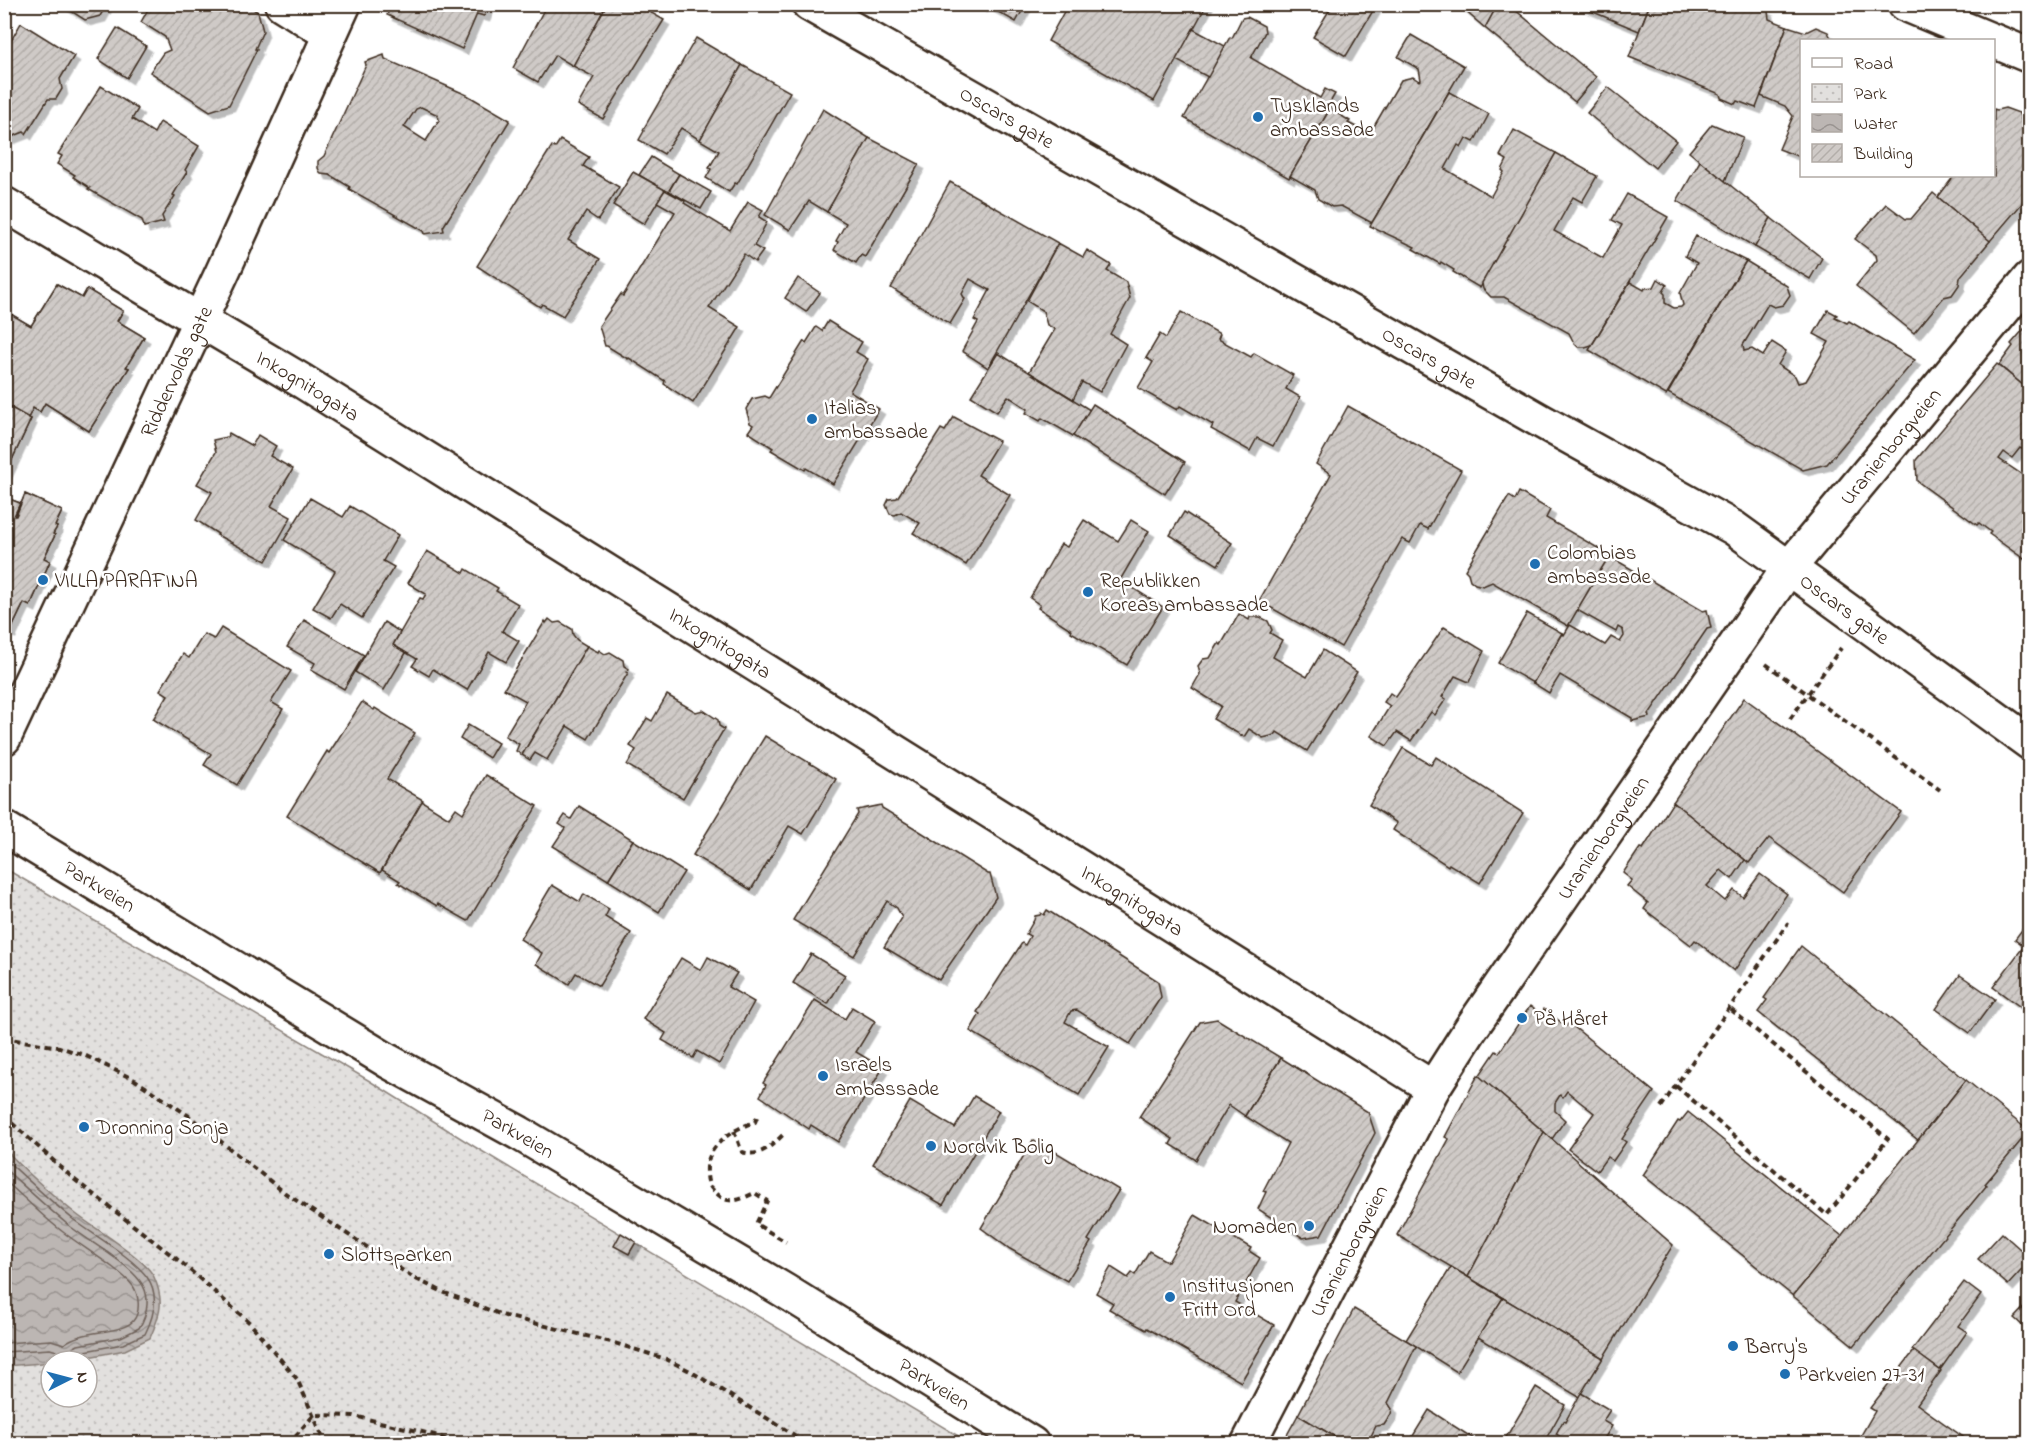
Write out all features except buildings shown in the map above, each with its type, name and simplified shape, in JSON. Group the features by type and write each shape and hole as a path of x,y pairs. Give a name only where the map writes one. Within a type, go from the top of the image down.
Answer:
{"street":[{"path":"282,4 339,12"},
{"name":"Oscars gate","path":"809,4 1540,421 1734,528 2030,743"},
{"path":"1905,4 1987,39"},
{"name":"Riddervolds gate","path":"4,738 199,320 339,12"},
{"path":"1995,42 2030,56"},
{"name":"Inkognitogata","path":"4,204 302,381 1433,1088"},
{"name":"Uranienborgveien","path":"1248,1443 1433,1088 1470,1030 1788,569 2030,278"},
{"name":"Parkveien","path":"4,828 388,1061 519,1133 784,1291 1032,1443"}],"path":[{"path":"1790,719 1844,643"},
{"path":"1761,660 1940,790"},
{"path":"1661,1107 1788,923"},
{"path":"1676,1086 1827,1215 1888,1138 1730,1008"},
{"path":"4,1038 59,1047 84,1055 135,1080 189,1116 285,1194 414,1278 445,1293 505,1316 611,1342 666,1359 690,1371 808,1443"},
{"path":"4,1116 75,1180 190,1271 250,1323 297,1379 326,1443"},
{"path":"757,1117 755,1122 722,1139 712,1152 706,1164 710,1185 722,1198 729,1200 755,1193 767,1201 756,1224 786,1242"},
{"path":"734,1131 742,1152 756,1155 785,1133"},
{"path":"288,1443 314,1414"},
{"path":"314,1414 354,1416 435,1435 458,1443"}],"green space":[{"name":"Slottsparken","path":"4,868 368,1080 475,1147 970,1443 5,1443"}],"water":[{"path":"5,1149 57,1199 149,1269 157,1286 160,1308 150,1338 125,1350 99,1355 99,1349 39,1349 39,1363 5,1366"}],"place":[{"name":"Tysklands ambassade","path":"1258,117"},
{"name":"Italias ambassade","path":"812,419"},
{"name":"Colombias ambassade","path":"1535,564"},
{"name":"VILLA PARAFINA","path":"43,580"},
{"name":"Republikken Koreas ambassade","path":"1088,592"},
{"name":"På Håret","path":"1522,1018"},
{"name":"Israels ambassade","path":"823,1076"},
{"name":"Dronning Sonja","path":"84,1127"},
{"name":"Nordvik Bolig","path":"931,1146"},
{"name":"Nomaden","path":"1309,1226"},
{"name":"Slottsparken","path":"329,1254"},
{"name":"Institusjonen Fritt Ord","path":"1170,1297"},
{"name":"Barry's","path":"1733,1346"},
{"name":"Parkveien 27-31","path":"1785,1374"}]}
